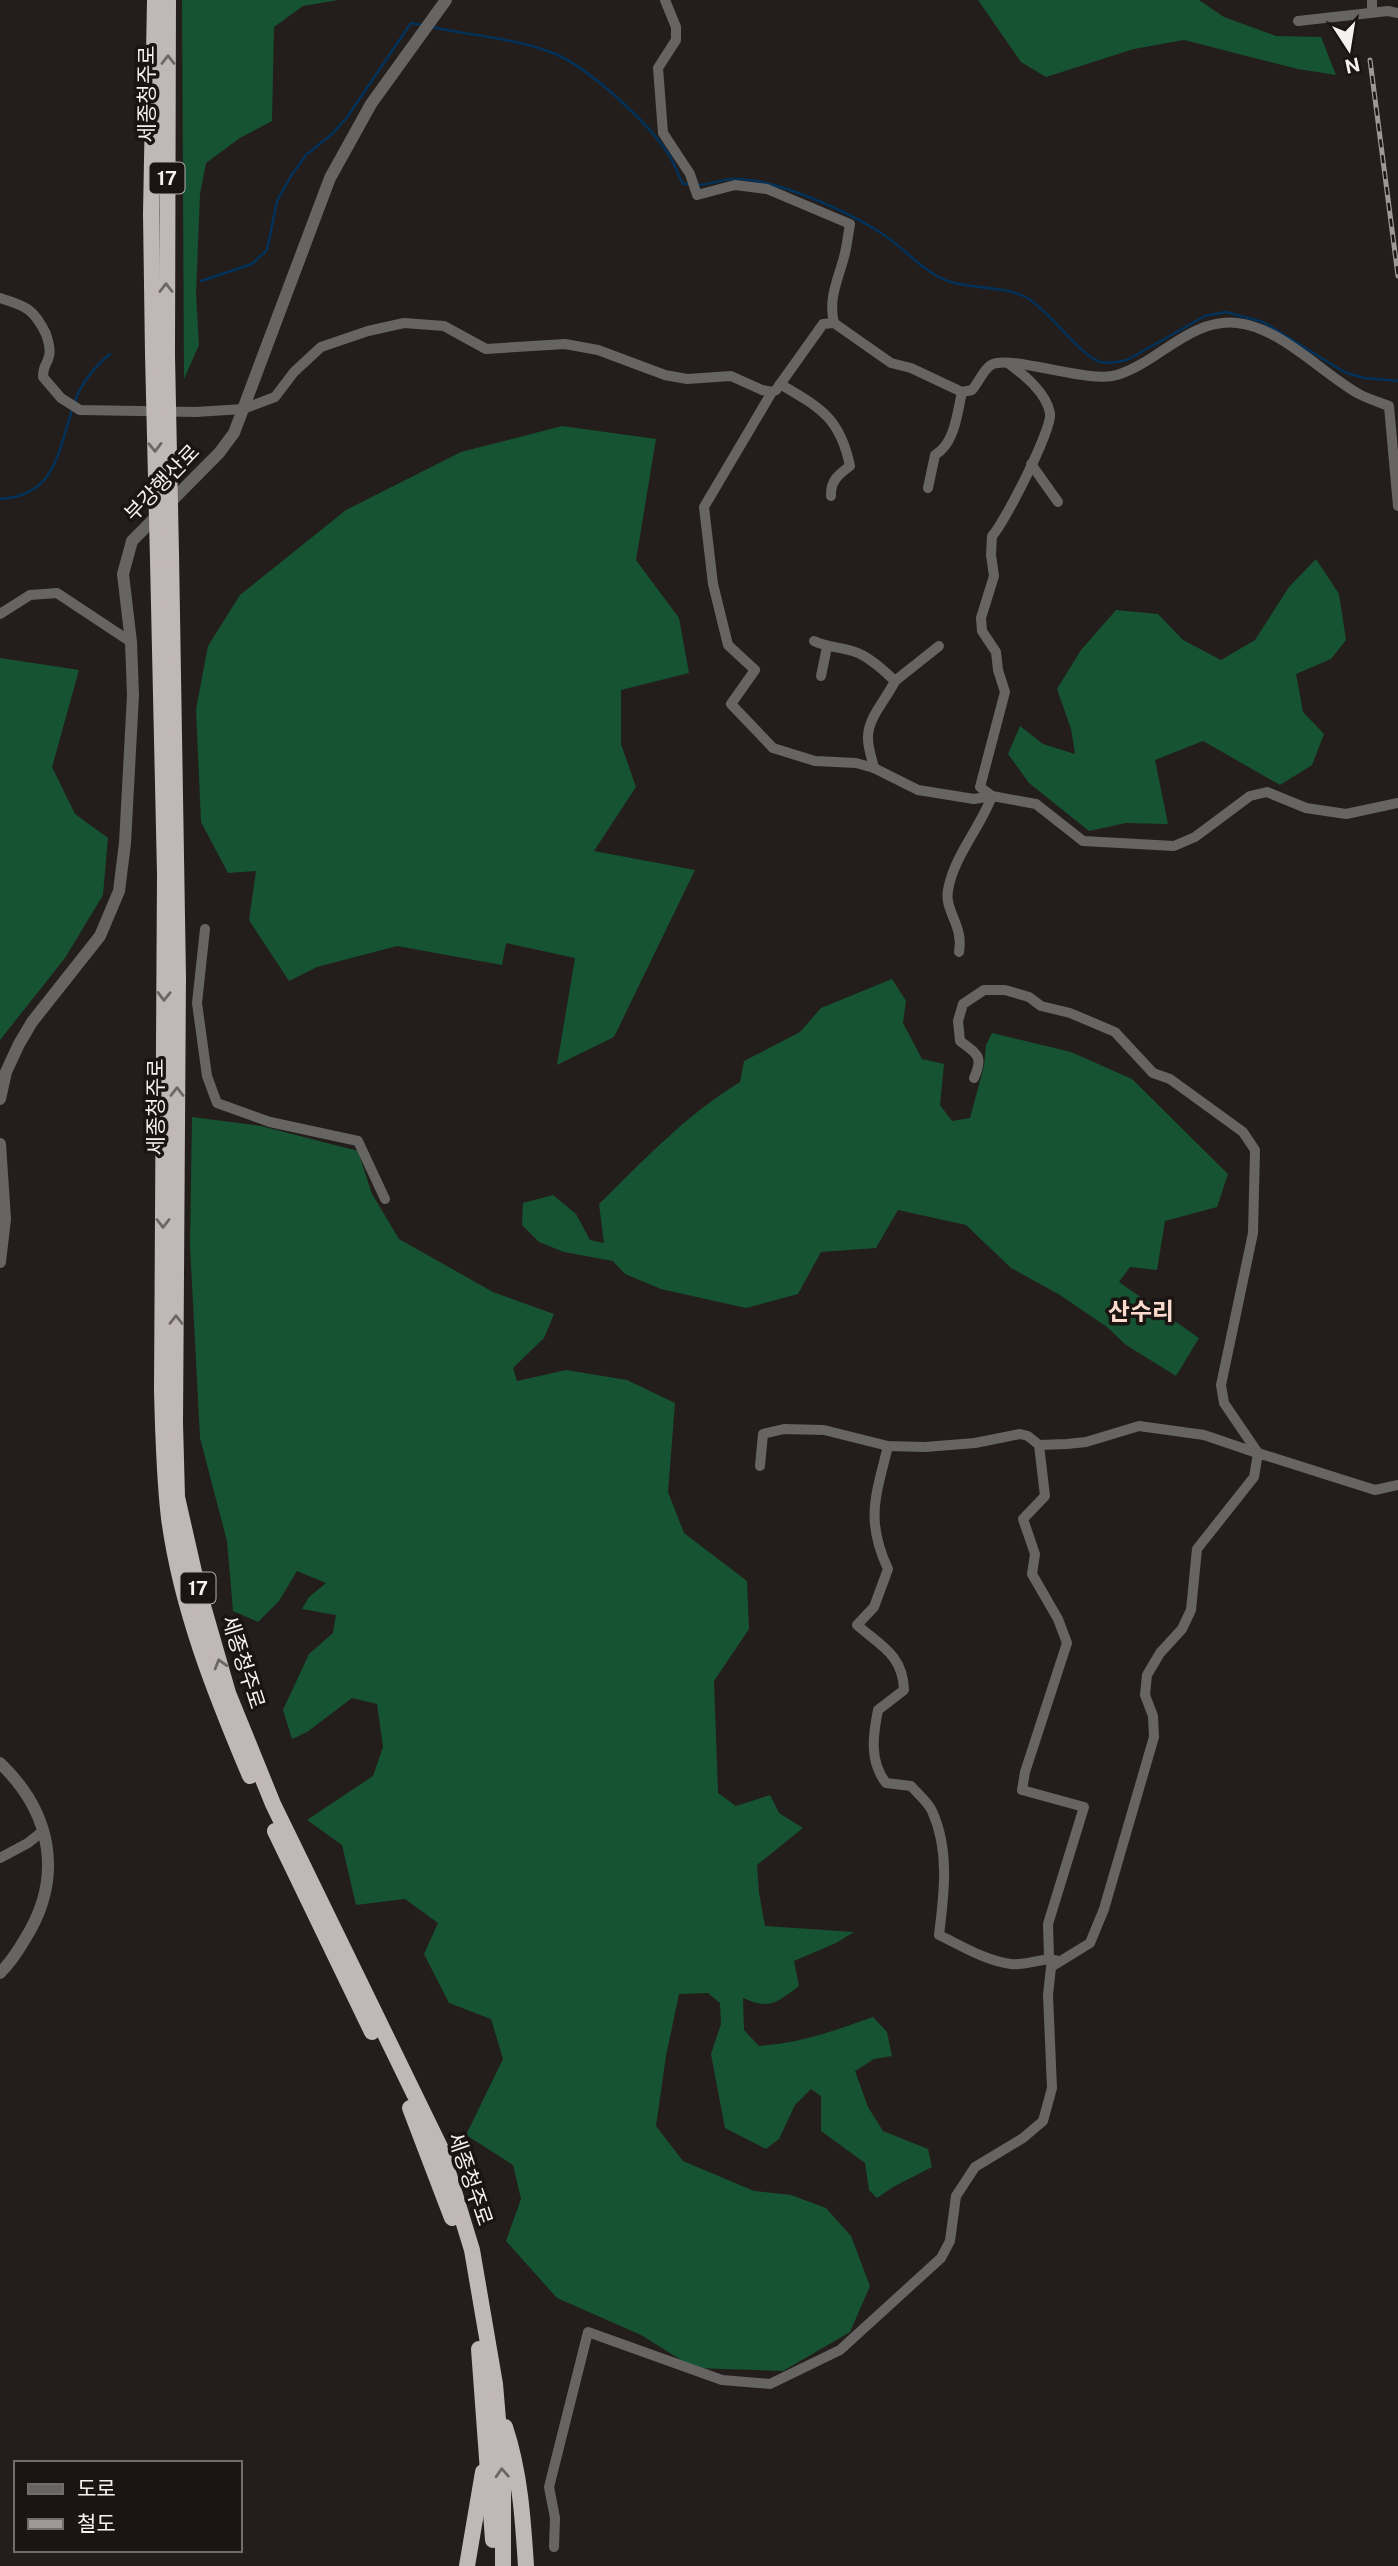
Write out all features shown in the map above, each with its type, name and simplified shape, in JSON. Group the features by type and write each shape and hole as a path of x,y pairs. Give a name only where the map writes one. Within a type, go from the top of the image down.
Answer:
{"highway":[{"name":"세종청주로","path":"155,0 151,214 160,355"},
{"name":"세종청주로","path":"160,355 168,0"},
{"name":"17","path":"160,355 164,557"},
{"name":"세종청주로","path":"164,557 178,977 175,1410 177,1497 197,1585 228,1693 273,1804 441,2149 472,2250 497,2404 503,2479 503,2566"},
{"name":"세종청주로","path":"164,557 162,1390 164,1471 170,1521 187,1605 212,1686 267,1815 414,2115 458,2236 481,2358 494,2554 492,2566"},
{"path":"497,2404 513,2452 522,2507 526,2566"},
{"path":"467,2566 487,2452"}],"street":[{"name":"부강행산로","path":"0,1099 6,1072 19,1044 32,1022 100,936 119,891 126,830 133,695 131,642 123,574 132,541 219,453 234,433 330,178 370,104 446,0"},
{"path":"665,0 676,27 676,40 657,68 663,133 690,174 697,195 735,185 767,189 850,224 844,258 832,291 831,311 834,323"},
{"path":"1372,0 1372,13"},
{"path":"1298,21 1398,13"},
{"path":"0,298 21,304 37,314 48,339 49,356 43,365 43,377 61,398 79,409 195,412 258,405 275,397 294,372 321,347 368,331 404,323 444,326 486,349 565,344 598,350 665,375 687,379 731,376 762,390 776,388 825,412 844,439 850,466 834,481 830,488 831,496"},
{"path":"1398,506 1393,408 1358,394 1276,336 1238,323 1207,324 1116,375 1080,374 993,363 972,390 962,392 891,363 834,323 823,324 776,388 705,507 713,584 728,645 755,670 731,704 773,748 816,761 856,763 874,768 918,790 974,799 992,796 1036,804 1083,841 1174,846 1195,838 1250,796 1267,792 1306,808 1346,814 1398,803"},
{"path":"992,796 980,787 1005,692 996,652 982,631 981,618 994,576 992,536 1001,528 1031,464 1050,413 1035,384 1008,363"},
{"path":"928,488 935,456 945,449 957,419 962,392"},
{"path":"1031,464 1058,502"},
{"path":"0,614 30,595 57,593 131,642"},
{"path":"814,641 827,647 858,653 871,660 895,681"},
{"path":"874,768 868,738 873,717 895,681 939,646"},
{"path":"821,676 827,647"},
{"path":"959,952 962,938 948,900 948,889 959,860 984,818 992,796"},
{"path":"205,929 197,1003 207,1076 218,1103 270,1122 358,1141 385,1199"},
{"path":"888,1446 873,1508 875,1535 888,1569 874,1607 857,1625 899,1663 904,1676 904,1690 878,1710 872,1742 880,1775 886,1783 911,1786 932,1810 943,1860 945,1892 939,1935 989,1959 1010,1964 1054,1960 1090,1943 1104,1909 1154,1737 1153,1716 1145,1695 1147,1675 1160,1654 1182,1629 1191,1610 1197,1549 1254,1477 1258,1453 1224,1403 1221,1385 1253,1233 1255,1150 1243,1132 1170,1079 1153,1073 1115,1032 1070,1013 1041,1006 1029,997 1005,990 984,990 963,1004 958,1021 960,1041 978,1057 979,1067 974,1078"},
{"path":"0,1144 5,1219 0,1262"},
{"path":"760,1466 763,1434 784,1429 824,1430 888,1446 925,1447 975,1443 1020,1434 1028,1436 1039,1445 1086,1442 1139,1426 1205,1435 1375,1490 1398,1485"},
{"path":"554,2547 555,2518 549,2487 588,2332 722,2380 770,2384 840,2350 941,2258 950,2241 956,2196 975,2167 1023,2138 1043,2121 1052,2088 1048,1995 1054,1960 1048,1924 1084,1807 1022,1790 1025,1772 1067,1643 1058,1619 1032,1574 1035,1554 1023,1519 1045,1496 1039,1445"},
{"path":"0,1763 24,1791 43,1831 48,1846 49,1866 40,1911 14,1956 0,1973"},
{"path":"0,1858 28,1843 43,1831"}],"green space":[{"path":"182,0 338,0 303,6 274,27 272,121 240,138 206,163 200,194 196,294 199,345 184,379"},
{"path":"978,0 1199,0 1224,17 1276,36 1321,37 1336,75 1298,69 1184,40 1134,49 1046,77 1021,62"},
{"path":"562,426 656,439 636,560 679,618 689,673 621,690 621,744 636,787 594,851 695,870 614,1037 557,1065 575,958 506,943 502,965 397,946 317,967 289,981 249,920 256,871 228,873 201,822 196,709 208,646 240,595 346,510 461,452"},
{"path":"1316,559 1339,594 1346,640 1331,659 1296,674 1303,712 1324,734 1312,765 1280,785 1203,741 1155,760 1168,824 1126,823 1089,831 1029,783 1008,754 1020,726 1043,744 1075,754 1071,729 1057,689 1081,650 1116,610 1158,614 1183,640 1221,660 1255,640 1289,587"},
{"path":"0,658 79,670 52,767 75,814 108,838 103,895 65,958 0,1040"},
{"path":"892,979 906,1001 903,1023 922,1059 944,1064 940,1105 952,1121 970,1118 984,1066 986,1045 992,1033 1071,1052 1132,1079 1228,1174 1217,1207 1165,1221 1157,1270 1130,1267 1119,1282 1199,1338 1176,1376 1126,1345 1107,1327 1060,1295 1011,1268 966,1225 898,1210 876,1248 821,1252 798,1294 746,1308 661,1289 625,1274 613,1261 564,1252 539,1242 522,1225 523,1203 553,1195 576,1214 590,1240 604,1243 599,1204 684,1123 740,1082 744,1061 800,1032 821,1008"},
{"path":"192,1117 261,1126 358,1151 372,1194 399,1239 493,1292 554,1314 544,1338 513,1368 517,1381 566,1370 627,1380 675,1403 668,1492 684,1533 747,1581 749,1629 714,1681 718,1793 736,1806 770,1795 779,1813 803,1828 757,1865 765,1926 854,1932 794,1961 799,1986 778,2000 760,2004 743,1998 744,2030 759,2046 831,2032 873,2017 887,2032 892,2056 874,2059 855,2071 868,2107 883,2131 928,2149 932,2167 877,2198 869,2190 865,2163 821,2131 821,2096 811,2089 795,2105 779,2139 766,2149 725,2128 711,2054 721,2024 720,2003 708,1993 679,1994 666,2056 656,2126 683,2161 754,2191 791,2195 826,2208 851,2236 870,2286 850,2332 783,2371 694,2368 641,2335 557,2298 506,2241 521,2199 513,2165 466,2135 503,2059 491,2019 449,2003 424,1954 438,1923 405,1899 356,1905 342,1845 307,1820 373,1776 383,1747 377,1704 352,1698 307,1732 292,1739 283,1710 309,1654 333,1633 336,1615 302,1609 309,1597 326,1583 297,1571 279,1601 258,1622 233,1611 227,1541 200,1438 190,1246"}],"waterway":[{"path":"201,281 252,264 267,250 277,201 291,176 306,155 332,134 348,116 411,23 422,25"},
{"path":"432,27 523,44 567,60 600,83 633,112 660,142 683,184 691,184"},
{"path":"697,185 729,179 750,180 788,189 828,205 886,236 937,276 959,284 1007,291 1029,299 1075,344 1101,362 1127,360 1205,316 1226,312 1263,322 1344,372 1364,378 1398,381"},
{"path":"74,404 88,377 110,354"},
{"path":"0,499 18,496 43,481 58,456 72,410"}],"railway":[{"path":"1370,60 1398,276"}],"district":[{"name":"산수리","path":"1141,1312"}]}
